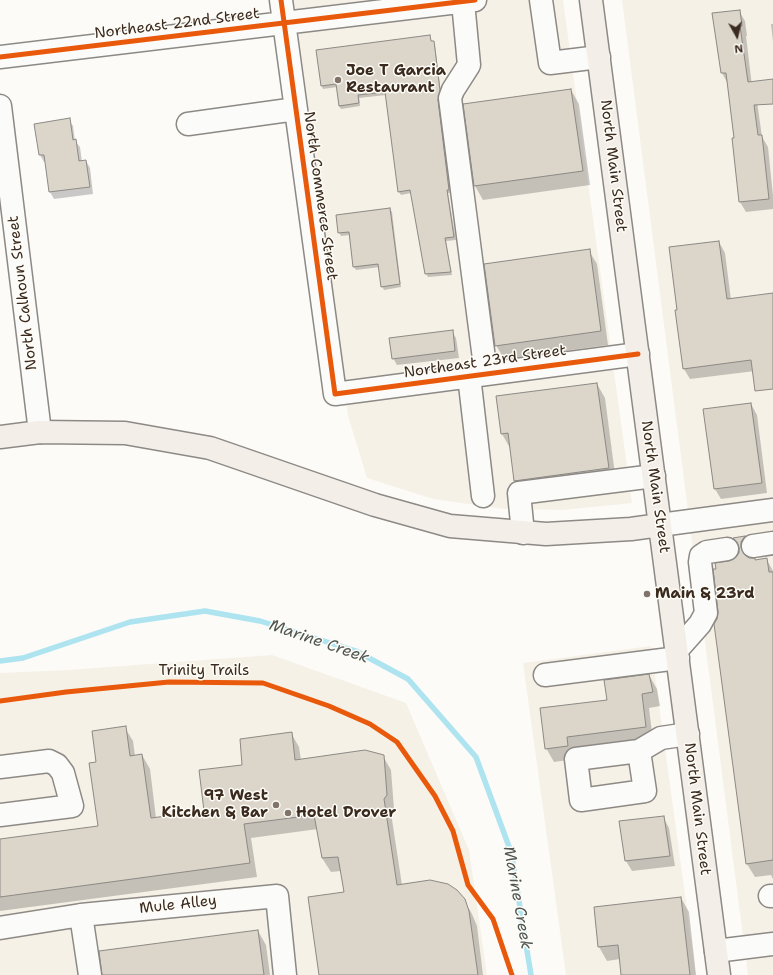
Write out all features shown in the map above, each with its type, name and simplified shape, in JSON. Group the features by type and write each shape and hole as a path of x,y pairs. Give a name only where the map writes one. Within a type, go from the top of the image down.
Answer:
{"main road":[{"name":"North Main Street","path":"592,0 719,975"},
{"path":"0,437 40,432 125,433 210,448 375,505 450,526 546,534 631,529 660,525"}],"street":[{"name":"North Commerce Street","path":"281,0 335,394"},
{"path":"541,0 550,63 599,58"},
{"name":"Northeast 22nd Street","path":"0,57 469,1"},
{"path":"469,1 469,65 453,90 450,98 477,375 483,496"},
{"name":"North Calhoun Street","path":"0,106 9,248 40,432"},
{"path":"188,124 296,109"},
{"name":"Northeast 23rd Street","path":"335,394 638,354"},
{"path":"523,533 519,493 654,476"},
{"path":"660,525 773,510"},
{"path":"545,675 677,654 700,624 706,613 700,562 702,556 707,552 727,549"},
{"path":"639,751 661,738 688,734"},
{"path":"0,767 49,761 53,763 63,773 72,806 0,815"},
{"name":"Mule Alley","path":"0,928 81,915 277,896 285,975"},
{"path":"81,915 90,975"},
{"path":"716,951 773,944"}],"shaded area":[{"path":"294,0 563,0 632,503 563,510 504,509 433,499 367,478 348,416"},
{"path":"622,0 773,0 773,975 748,975"},
{"path":"651,646 696,975 566,975 523,663"},
{"path":"272,655 406,703 469,850 487,975 0,975 0,673 68,670"}],"building":[{"path":"740,10 742,26 740,26 748,82 773,79 773,104 754,105 758,135 762,135 769,199 739,202 732,138 734,138 726,73 721,73 712,13"},
{"path":"430,35 431,41 434,41 440,90 438,100 449,190 447,190 454,237 445,238 451,272 425,274 410,190 398,192 385,92 358,95 359,103 339,106 336,84 321,86 316,50"},
{"path":"571,89 583,171 474,186 463,104"},
{"path":"70,118 73,140 76,139 79,161 86,160 90,187 49,192 44,155 39,155 34,124"},
{"path":"390,208 400,284 381,287 378,264 353,267 349,232 338,233 336,215"},
{"path":"719,241 727,299 773,293 773,389 755,391 751,360 683,369 675,310 677,310 669,247"},
{"path":"590,249 601,331 495,346 484,264"},
{"path":"453,330 455,351 392,359 389,338"},
{"path":"597,383 609,468 514,481 508,433 501,434 496,396"},
{"path":"751,403 762,483 714,489 703,409"},
{"path":"745,536 741,542 741,547 744,554 749,558 755,558 755,560 767,558 769,572 773,572 773,860 746,864 714,624 717,619 718,612 713,569 716,569 715,563 729,561 735,558 739,553 739,548 737,542 733,538"},
{"path":"649,674 653,692 642,694 646,727 567,737 568,746 545,749 540,708 607,700 604,680"},
{"name":"Hotel Drover","path":"126,726 130,756 142,754 151,818 204,811 199,770 242,765 240,739 292,732 295,760 365,750 384,755 387,795 384,799 397,885 430,880 448,884 457,890 465,899 469,911 478,975 319,975 308,897 344,892 338,857 322,858 314,815 244,824 250,863 0,897 0,839 98,826 89,763 96,762 92,731"},
{"path":"664,816 670,856 625,861 619,821"},
{"path":"681,897 690,975 621,975 618,945 598,947 594,907"},
{"path":"258,930 264,975 102,975 99,951"}],"waterway":[{"name":"Marine Creek","path":"0,661 23,658 130,622 205,611 260,621 356,651 408,679 476,757 511,852 531,975"}],"cycle path":[{"path":"281,0 335,394 638,354"},
{"path":"0,57 475,0"},
{"name":"Trinity Trails","path":"0,701 66,692 169,682 263,683 329,706 370,724 397,742 435,796 453,831 468,885 493,919 512,975"}],"place":[{"name":"Joe T Garcia Restaurant","path":"338,80"},
{"name":"Main & 23rd","path":"647,594"},
{"name":"97 West Kitchen & Bar","path":"276,805"},
{"name":"Hotel Drover","path":"288,813"}]}
